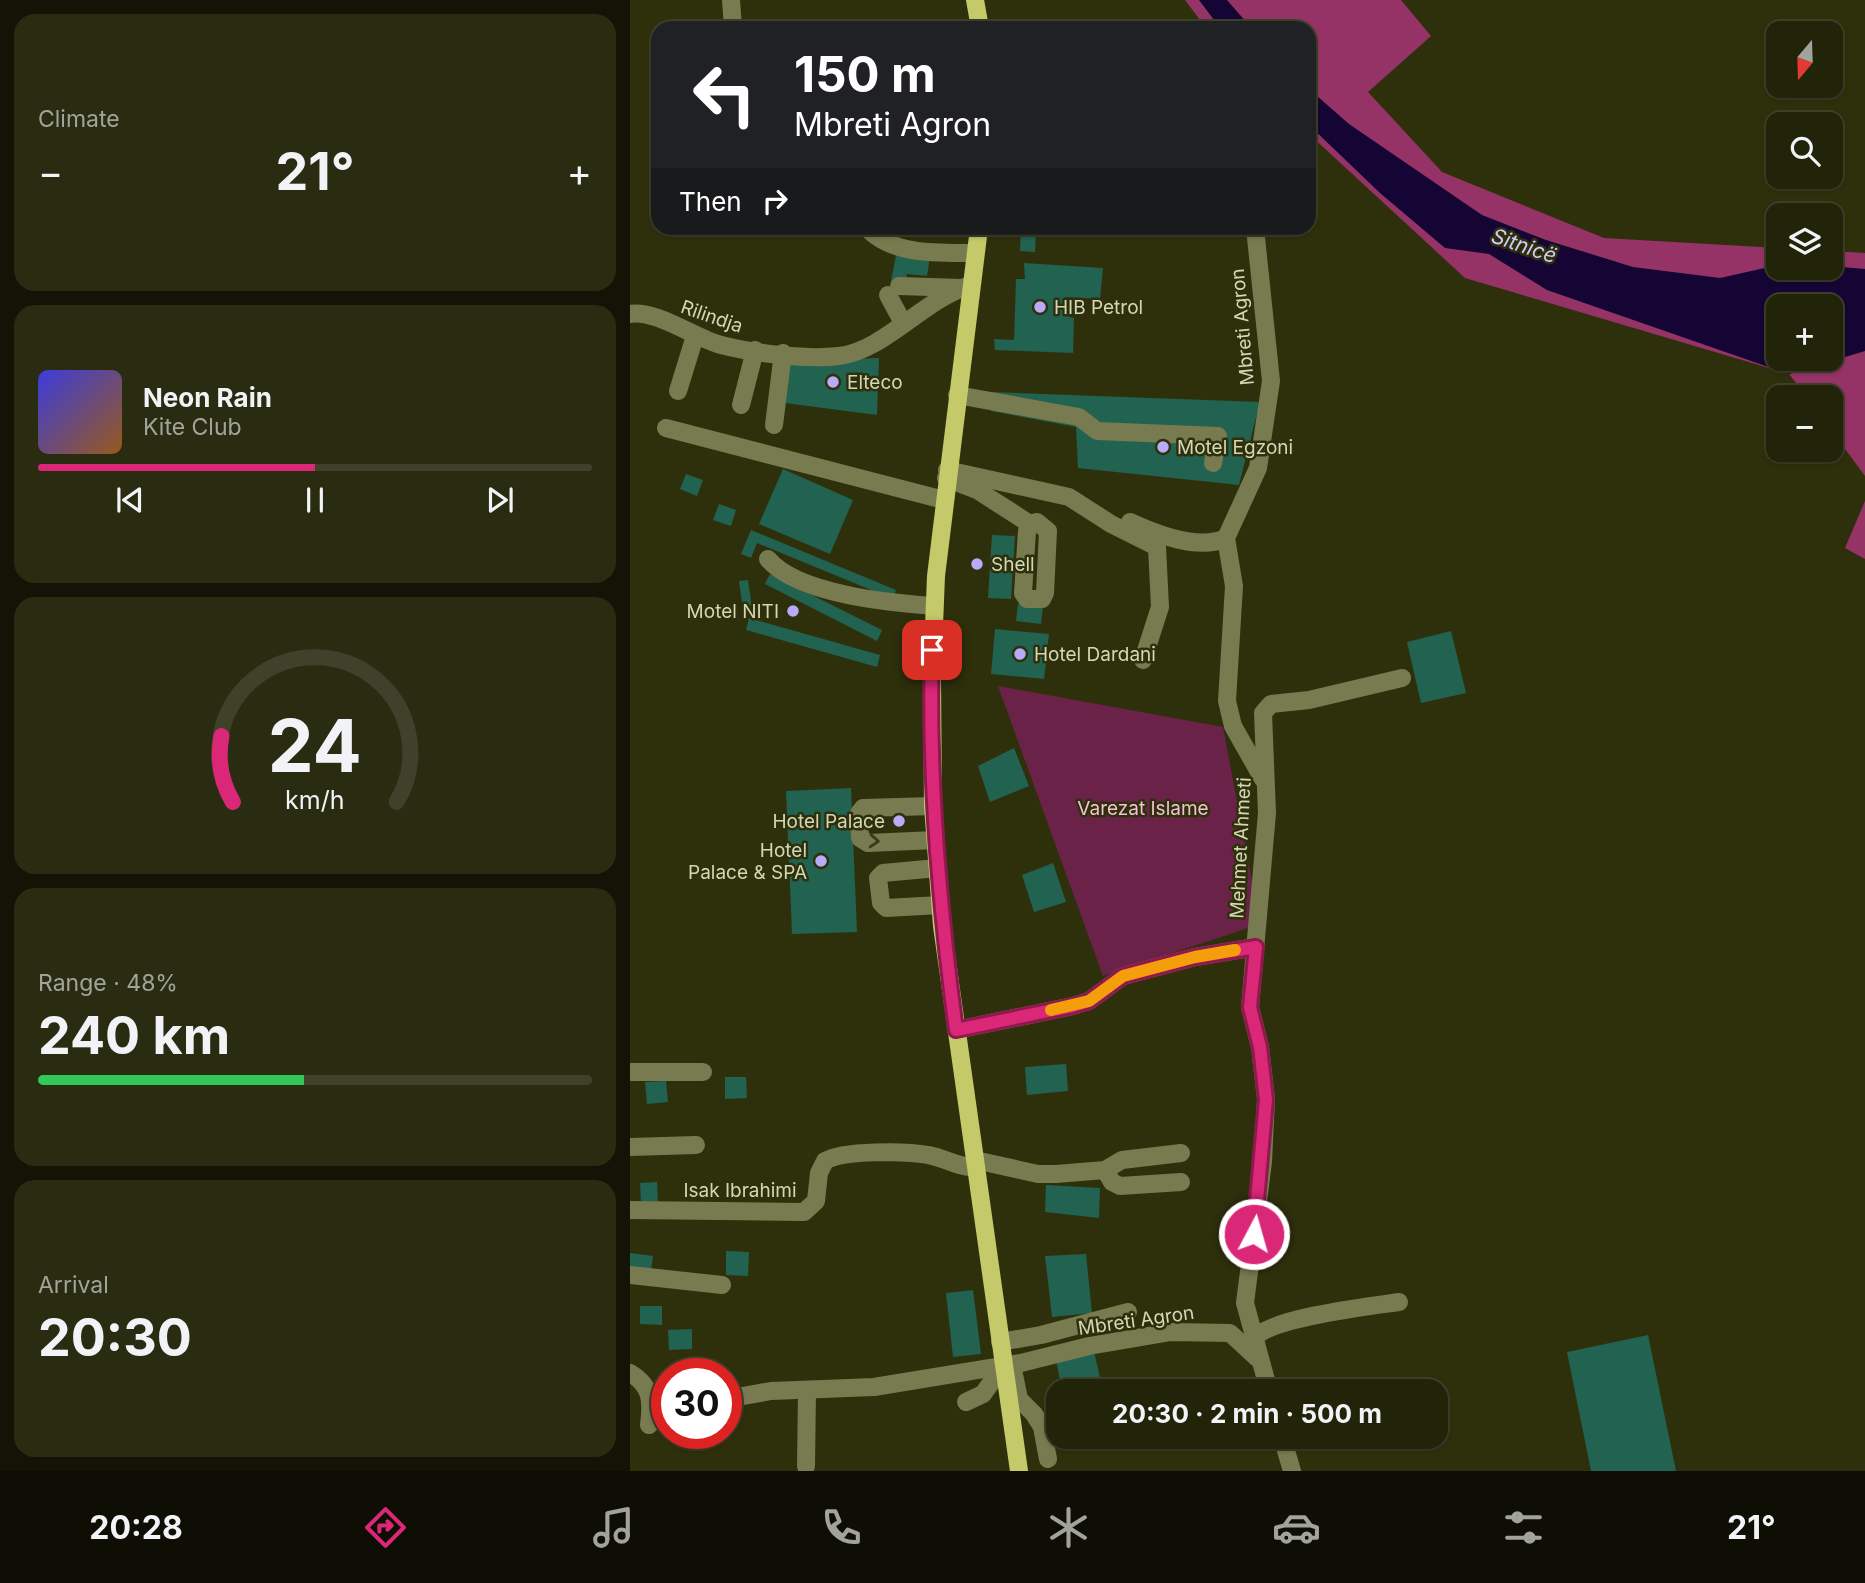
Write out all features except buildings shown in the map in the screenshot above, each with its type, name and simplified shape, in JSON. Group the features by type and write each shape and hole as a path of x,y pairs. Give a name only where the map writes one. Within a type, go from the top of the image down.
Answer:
{"main road":[{"path":"975,0 979,21"},
{"path":"978,235 967,286 934,606 933,806 940,905 956,1030 1000,1342 1008,1366 1019,1471"}],"street":[{"path":"731,0 732,21"},
{"path":"875,235 882,241 898,247 975,253"},
{"name":"Mbreti Agron","path":"1226,538 1258,468 1270,381 1256,235"},
{"path":"903,323 894,290 967,286"},
{"name":"Rilindja","path":"630,314 650,315 719,344 755,351 839,356 851,353 967,286"},
{"path":"678,391 695,336"},
{"path":"741,405 755,351"},
{"path":"774,425 783,353"},
{"path":"957,395 1079,417 1097,431 1218,436 1213,463"},
{"path":"666,428 944,500"},
{"path":"947,469 1070,485 1111,513 1175,539 1219,541 1226,538 1234,586 1227,701 1233,726 1265,782"},
{"path":"947,469 1030,523"},
{"path":"947,469 1069,497 1111,524 1157,547 1160,607 1143,660"},
{"path":"768,559 781,572 798,580 870,598 934,606"},
{"name":"Mehmet Ahmeti","path":"1265,1379 1257,1358 1245,1303 1263,1162 1266,1100 1260,1047 1250,1007 1267,813 1261,724 1266,707 1309,700 1402,678"},
{"path":"933,806 863,808 859,813 860,838 868,843 935,840"},
{"path":"937,868 883,873 878,878 881,903 886,908 940,905"},
{"path":"956,1030 1073,1006 1089,1001 1123,976 1195,957 1256,947"},
{"path":"630,1072 704,1072"},
{"path":"630,1147 696,1145"},
{"name":"Isak Ibrahimi","path":"630,1210 804,1212 813,1207 816,1201 822,1165 831,1157 912,1153 932,1156 963,1168 975,1164"},
{"path":"975,1164 1038,1174 1105,1170 1122,1160 1181,1153"},
{"path":"1105,1170 1112,1182 1120,1186 1181,1182"},
{"path":"630,1275 722,1285"},
{"path":"1254,1339 1262,1331 1300,1318 1399,1302"},
{"name":"Mbreti Agron","path":"1000,1342 1041,1335 1128,1312"},
{"name":"Mbreti Agron","path":"742,1396 771,1391 874,1387 1008,1366 1089,1346 1196,1331 1230,1333 1257,1358"},
{"path":"966,1402 983,1394 1008,1366 1019,1399 1042,1427 1048,1459"},
{"path":"630,1373 643,1382 649,1391 649,1425"},
{"path":"806,1466 807,1391"},
{"path":"1286,1449 1292,1471"}],"green space":[{"name":"Varezat Islame","path":"998,686 1223,727 1260,924 1103,976"}],"shaded area":[{"path":"1185,0 1401,0 1431,36 1368,92 1442,172 1604,238 1766,247 1766,280 1843,280 1843,252 1865,253 1865,476 1843,446 1843,385 1798,385 1789,374 1779,371 1843,371 1843,294 1766,294 1766,367 1465,278 1316,140 1316,21 1201,21"},
{"path":"1865,501 1865,559 1845,548"}],"water":[{"path":"1199,0 1227,0 1245,21 1215,21"},
{"name":"Sitnicë","path":"1316,95 1349,124 1482,215 1546,240 1633,267 1720,278 1766,268 1766,280 1843,280 1843,267 1865,269 1865,351 1843,358 1843,294 1766,294 1766,366 1547,290 1489,254 1445,248 1380,193 1316,132"}],"slow traffic":[{"path":"1051,1010 1089,1001 1123,976 1195,957 1235,950"}],"place":[{"name":"HIB Petrol","path":"1040,307"},
{"name":"Elteco","path":"833,382"},
{"name":"Motel Egzoni","path":"1163,447"},
{"name":"Shell","path":"977,564"},
{"name":"Motel NITI","path":"793,611"},
{"name":"Hotel Dardani","path":"1020,654"},
{"name":"Hotel Palace","path":"899,821"},
{"name":"Hotel Palace & SPA","path":"821,861"}],"route":[{"path":"932,650 934,823 942,926 956,1030 1073,1006 1089,1001 1123,976 1195,957 1256,947 1250,1007 1260,1047 1266,1100 1263,1162 1254,1234"}]}
